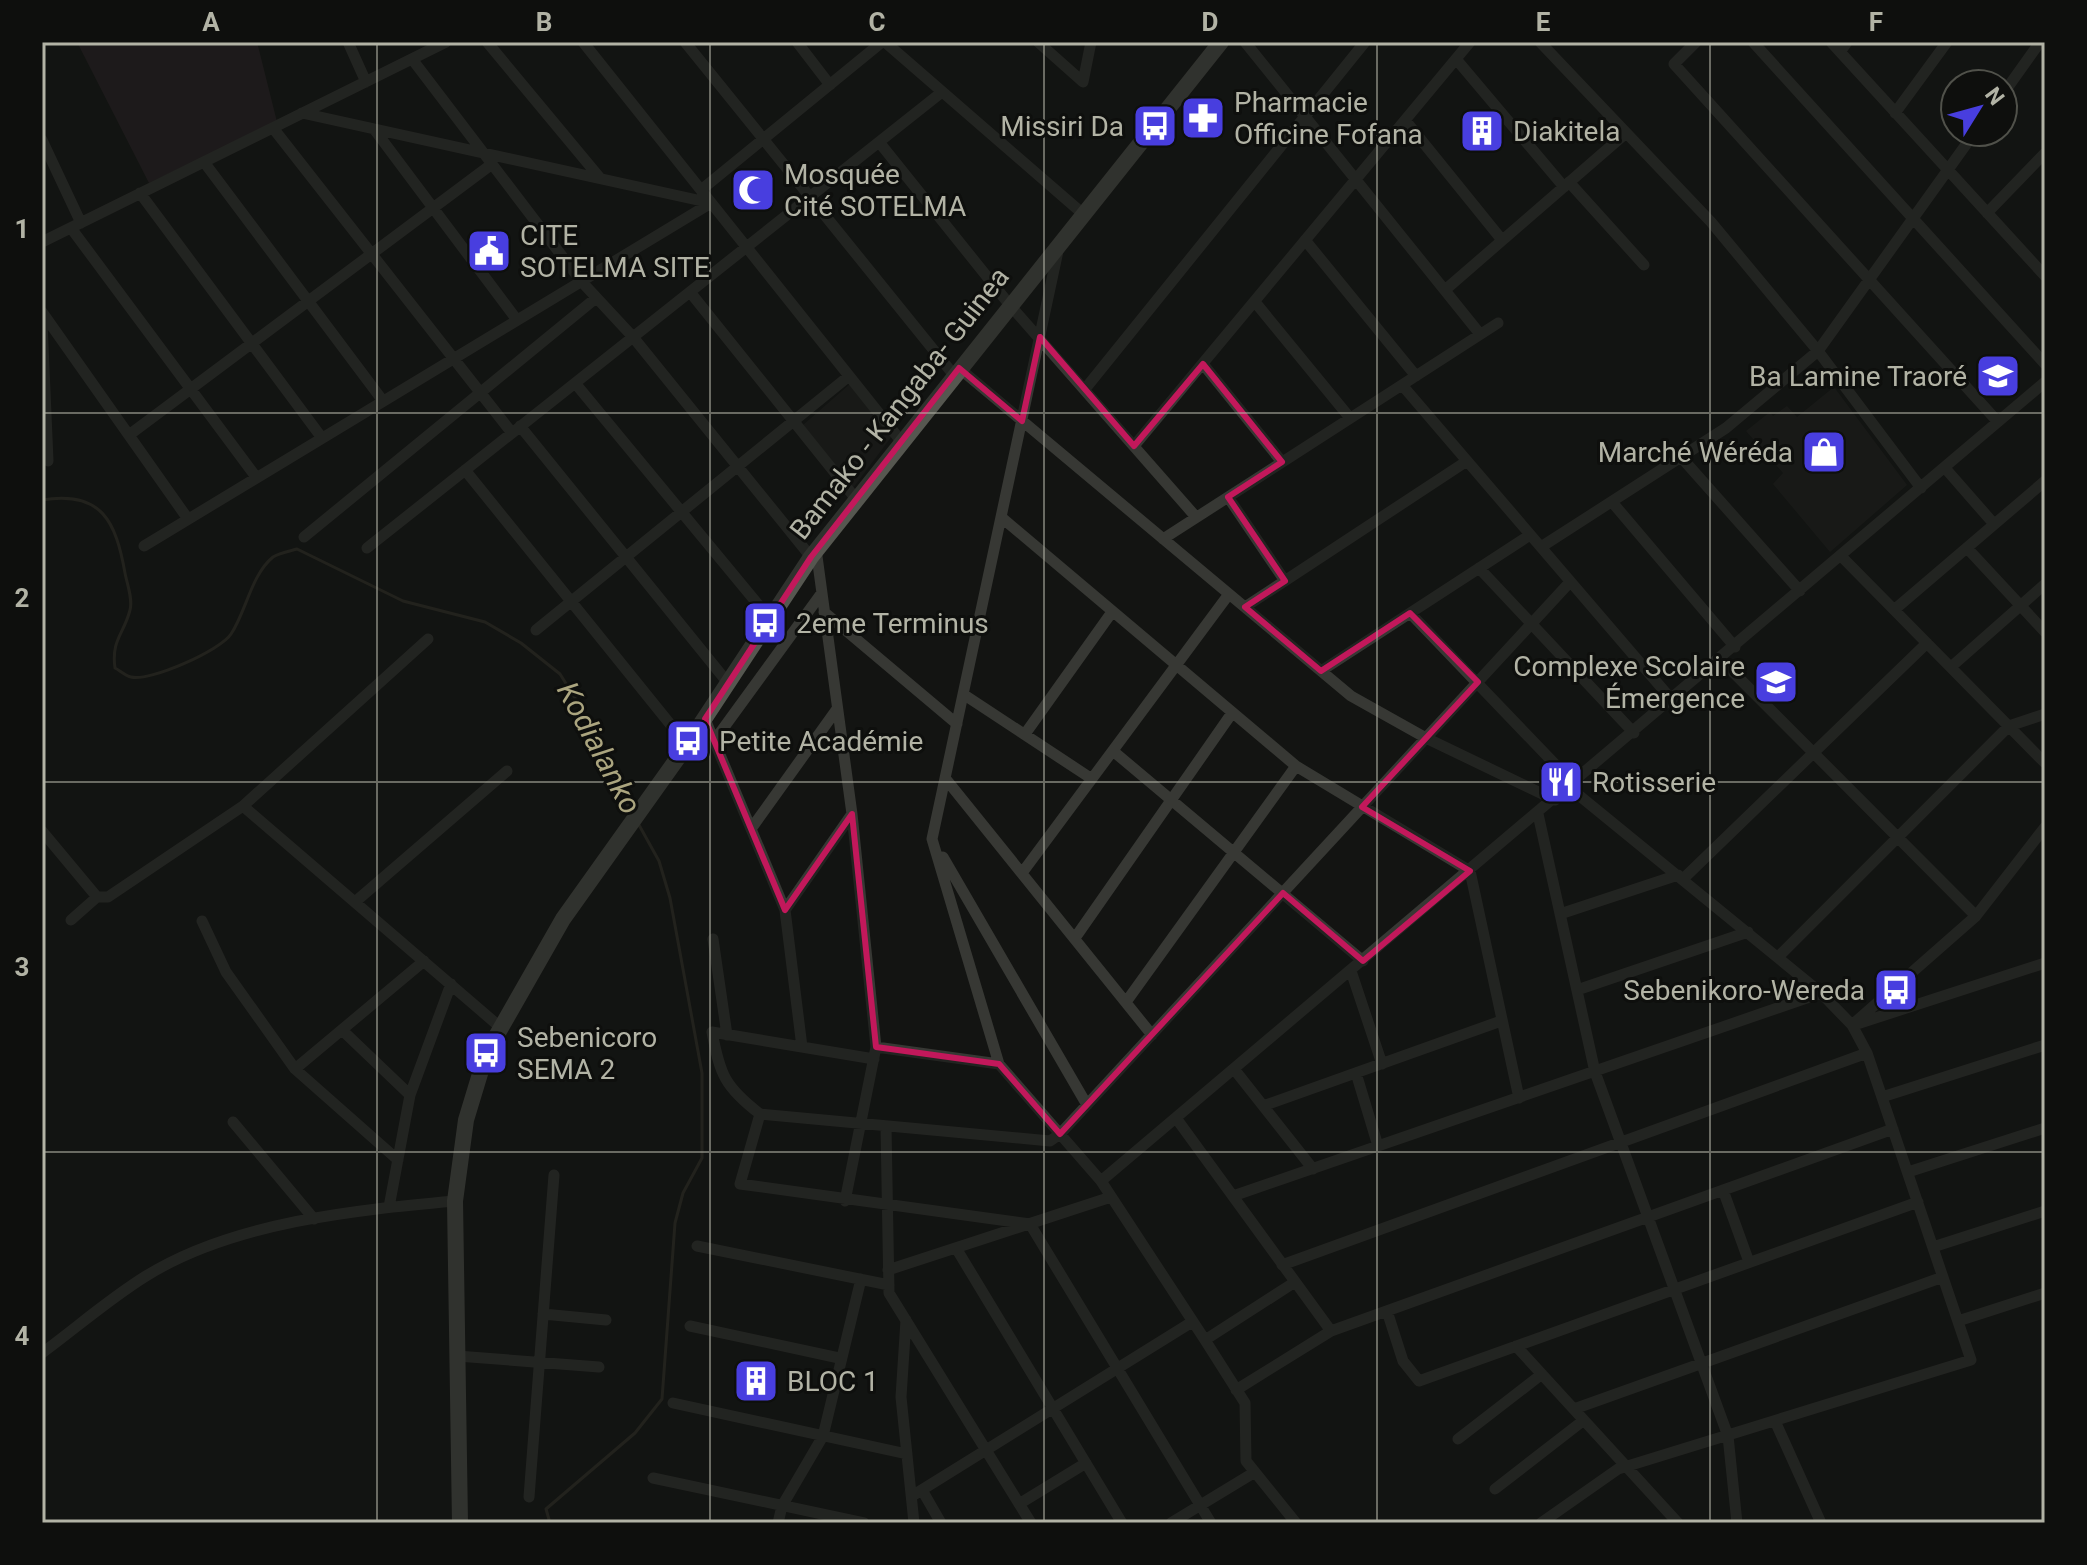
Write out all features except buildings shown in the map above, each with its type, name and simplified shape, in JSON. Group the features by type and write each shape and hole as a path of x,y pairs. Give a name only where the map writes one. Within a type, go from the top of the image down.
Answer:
{"main road":[{"name":"Bamako - Kangaba- Guinea","path":"460,1523 455,1201 466,1120 481,1066 500,1027 563,919 705,719 813,553 1221,42"}],"street":[{"path":"348,42 366,82"},
{"path":"42,242 412,59 422,47 446,42"},
{"path":"487,42 600,178"},
{"path":"583,42 901,441"},
{"path":"685,42 956,371 1022,421 1351,696 1426,738 1555,800"},
{"path":"797,42 830,85"},
{"path":"701,190 884,42 1082,213"},
{"path":"1038,42 1083,82 1091,42"},
{"path":"1245,42 1480,334"},
{"path":"1085,389 1365,42"},
{"path":"1134,446 1470,42"},
{"path":"1540,42 1711,222 1818,351 1921,488"},
{"path":"1696,42 1674,64 1998,422"},
{"path":"1753,42 2045,364"},
{"path":"1831,42 1843,47 1895,113 2044,274"},
{"path":"1895,113 1947,42"},
{"path":"2019,73 2039,46"},
{"path":"412,59 581,281 633,337 738,467 813,553 852,814 875,1053 845,1201"},
{"path":"1456,59 1566,185 1644,265"},
{"path":"367,548 942,92"},
{"path":"302,113 711,203"},
{"path":"1405,120 1502,240"},
{"path":"273,128 480,393 516,430 626,558 728,683"},
{"path":"374,129 517,320"},
{"path":"1445,290 1626,133"},
{"path":"42,140 76,225 190,390 256,477"},
{"path":"879,142 1009,304 1196,517"},
{"path":"1541,547 1726,428 1818,351 1964,148"},
{"path":"1987,213 2045,153"},
{"path":"204,162 383,401"},
{"path":"129,435 492,164"},
{"path":"140,193 322,438"},
{"path":"144,546 711,203"},
{"path":"1061,239 932,839 999,1064 1101,1181 1205,1340 1245,1403 1246,1461 1296,1523"},
{"path":"1305,240 1416,376"},
{"path":"690,292 856,499"},
{"path":"304,537 596,298"},
{"path":"1255,302 1350,418"},
{"path":"42,312 188,519"},
{"path":"42,322 48,461"},
{"path":"1163,539 1498,323"},
{"path":"1203,364 1282,462"},
{"path":"536,630 849,376"},
{"path":"1101,1181 1572,786 2045,382"},
{"path":"575,383 770,619"},
{"path":"1402,385 1672,700"},
{"path":"1681,457 1800,591"},
{"path":"1245,607 1467,461"},
{"path":"1945,468 1994,524"},
{"path":"465,470 687,745"},
{"path":"1894,610 2045,481"},
{"path":"1228,497 1285,581"},
{"path":"1612,502 1735,647"},
{"path":"1001,517 1296,766 1470,871 1519,1098"},
{"path":"1321,671 1530,535"},
{"path":"1967,548 2045,632"},
{"path":"1841,556 2045,763"},
{"path":"1479,568 1634,733"},
{"path":"999,1064 802,1047 712,1032 719,1072 734,1093 760,1114 1050,1141 1087,1105 1570,582"},
{"path":"1951,667 2045,584"},
{"path":"714,741 821,594"},
{"path":"1022,873 1229,594"},
{"path":"824,612 957,724"},
{"path":"1025,734 1112,612"},
{"path":"1410,613 1478,682 1572,786 1821,993 1852,1025 1867,1053 1971,1360 1626,1467 1541,1523"},
{"path":"71,920 97,897 108,897 243,806 428,639"},
{"path":"1560,914 1681,877 1927,643"},
{"path":"1720,659 1976,916"},
{"path":"963,694 1092,779"},
{"path":"751,829 837,709"},
{"path":"1075,938 1232,713"},
{"path":"1778,957 2009,726 2045,714"},
{"path":"705,719 785,910 802,1047"},
{"path":"1113,751 1363,961"},
{"path":"1126,1002 1296,766"},
{"path":"355,902 507,771"},
{"path":"945,778 1152,1035"},
{"path":"243,806 500,1027"},
{"path":"785,910 852,814"},
{"path":"1538,814 1595,1072 1728,1436 1737,1523"},
{"path":"1852,1025 1976,916 2045,827"},
{"path":"42,831 97,897"},
{"path":"932,839 1087,1105"},
{"path":"202,921 226,972 295,1069 398,1160"},
{"path":"1577,990 1748,932"},
{"path":"713,939 727,1035"},
{"path":"295,1069 424,961"},
{"path":"1852,1025 2045,963"},
{"path":"1351,971 1382,1064"},
{"path":"389,1207 410,1095 451,984"},
{"path":"1233,1196 1821,993"},
{"path":"1263,1106 1501,1021"},
{"path":"342,1030 410,1095"},
{"path":"1882,1097 2045,1045"},
{"path":"1282,1265 1867,1053"},
{"path":"1234,1069 1313,1169"},
{"path":"1356,1073 1378,1146"},
{"path":"760,1114 740,1184 845,1201 1030,1224"},
{"path":"1176,1118 1331,1331"},
{"path":"233,1122 314,1219"},
{"path":"886,1126 889,1293 1031,1523"},
{"path":"1908,1172 2045,1128"},
{"path":"1236,1390 1331,1331 1893,1129"},
{"path":"529,1497 554,1175"},
{"path":"1723,1190 1749,1262"},
{"path":"888,1270 1111,1197"},
{"path":"42,1353 147,1275 226,1240 314,1219 389,1207 455,1201"},
{"path":"1387,1311 1403,1361 1419,1381 1918,1202"},
{"path":"1933,1247 2045,1211"},
{"path":"1030,1224 1211,1523"},
{"path":"697,1246 889,1285"},
{"path":"956,1248 1122,1523"},
{"path":"1574,1409 1943,1277"},
{"path":"778,1523 782,1506 823,1436 839,1358 861,1279"},
{"path":"1205,1340 1295,1282"},
{"path":"1958,1321 2045,1293"},
{"path":"543,1314 606,1320"},
{"path":"906,1320 901,1397 907,1454 917,1493 914,1523"},
{"path":"917,1493 1192,1322"},
{"path":"690,1326 839,1358"},
{"path":"1516,1346 1678,1523"},
{"path":"457,1356 599,1367"},
{"path":"1458,1439 1542,1374"},
{"path":"673,1403 907,1454"},
{"path":"1495,1489 1584,1420"},
{"path":"1775,1421 1821,1523"},
{"path":"1019,1504 1086,1463"},
{"path":"1171,1523 1255,1472"},
{"path":"653,1478 864,1523"},
{"path":"917,1493 941,1523"}],"highlighted area":[{"path":"1040,337 1134,446 1203,364 1282,462 1228,497 1285,581 1245,607 1321,671 1410,613 1478,682 1362,807 1470,871 1363,961 1283,893 1060,1134 999,1064 876,1047 852,814 785,910 705,719 811,557 959,368 1022,421"}],"shaded area":[{"path":"77,42 257,42 277,122 149,183"},
{"path":"850,384 892,436 853,488 803,425"},
{"name":"Marché Wéréda","path":"1834,387 1907,485 1830,552 1773,484 1783,473 1746,431 1770,412 1773,416 1787,406 1797,417"}],"waterway":[{"name":"Kodialanko","path":"42,500 79,500 92,505 111,525 130,596 130,610 116,644 114,658 115,668 127,675 140,677 168,670 225,641 265,565 273,557 297,549 403,601 485,622 521,643 560,674 582,709 631,812"},
{"name":"Kodialanko","path":"550,1523 546,1509 635,1433 662,1399 675,1223 683,1193 702,1158 702,1073 670,898 659,861 639,825"}],"place":[{"name":"Pharmacie Officine Fofana","path":"1203,118"},
{"name":"Missiri Da","path":"1155,126"},
{"name":"Diakitela","path":"1482,131"},
{"name":"Mosquée Cité SOTELMA","path":"753,190"},
{"name":"CITE SOTELMA SITE","path":"489,251"},
{"name":"Ba Lamine Traoré","path":"1998,376"},
{"name":"Marché Wéréda","path":"1824,452"},
{"name":"2eme Terminus","path":"765,623"},
{"name":"Complexe Scolaire Émergence","path":"1776,682"},
{"name":"Petite Académie","path":"688,741"},
{"name":"Rotisserie","path":"1561,782"},
{"name":"Sebenikoro-Wereda","path":"1896,990"},
{"name":"Sebenicoro SEMA 2","path":"486,1053"},
{"name":"BLOC 1","path":"756,1381"}]}
